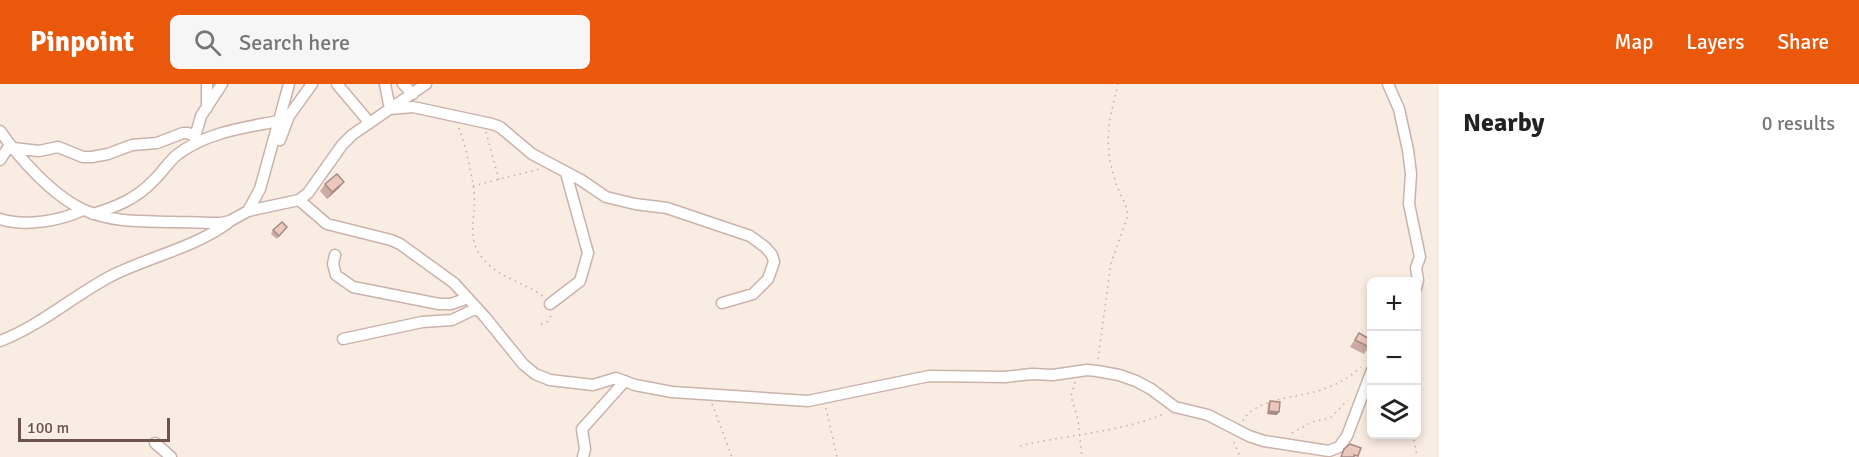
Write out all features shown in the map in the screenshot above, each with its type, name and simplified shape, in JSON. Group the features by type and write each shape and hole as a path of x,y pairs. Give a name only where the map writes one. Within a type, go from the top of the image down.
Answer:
{"street":[{"path":"207,84 207,108"},
{"path":"198,139 201,116 222,84"},
{"path":"248,211 260,189 289,84"},
{"path":"270,154 276,147 288,116 312,84"},
{"path":"337,84 369,122"},
{"path":"385,84 390,109"},
{"path":"402,84 413,94"},
{"path":"0,341 33,325 109,277 207,236 248,211 299,200 308,193 342,145 369,122 426,84"},
{"path":"1388,84 1399,109 1408,150 1411,174 1409,204 1420,257 1416,268 1418,277"},
{"path":"390,109 413,107 500,127 532,154 606,196 635,204 667,208 750,236 772,255 774,262 768,279 753,294 722,303"},
{"path":"0,219 12,223 44,220 117,207 138,195 178,154 198,139 278,121"},
{"path":"0,131 11,147 56,192 88,212 112,219 134,221 203,224 230,221"},
{"path":"11,147 39,151 58,147 83,157 92,157 132,145 157,143 177,134 188,134 198,139"},
{"path":"0,160 11,147"},
{"path":"550,304 580,281 588,253 566,172"},
{"path":"299,200 327,224 400,244 454,283 513,353 535,374 550,380 593,385 616,378 658,390 808,401 929,376 1005,377 1097,371 1136,381 1182,410 1208,415 1238,432 1264,441 1329,451 1339,447 1347,436 1367,367"},
{"path":"335,255 333,264 336,275 353,287 439,304 451,304 468,298"},
{"path":"343,339 422,322 452,320 477,308"},
{"path":"583,457 585,449 582,429 625,381"},
{"path":"155,443 171,457"}],"path":[{"path":"1097,371 1111,263 1116,246 1122,237 1128,214 1119,192 1108,152 1109,120 1118,84"},
{"path":"456,117 463,137 473,186 472,238 483,260 497,272 548,300 553,314 547,322 541,324"},
{"path":"482,122 494,156 499,181"},
{"path":"473,186 553,165"},
{"path":"1240,457 1234,445 1238,432 1251,411 1268,402 1286,400 1323,390 1367,367"},
{"path":"1082,371 1071,396 1078,420 1082,457"},
{"path":"708,394 732,457"},
{"path":"824,398 837,457"},
{"path":"1285,445 1292,433 1312,422 1330,418 1350,399"},
{"path":"1020,446 1051,438 1112,431 1182,410"},
{"path":"1414,439 1417,457"}],"building":[{"path":"337,174 344,182 332,192 325,184"},
{"path":"282,222 287,227 279,236 273,230"},
{"path":"1359,333 1367,338 1367,346 1355,340"},
{"path":"1270,401 1280,402 1279,412 1269,411"},
{"path":"1350,444 1361,448 1358,456 1341,457 1344,449"}]}
